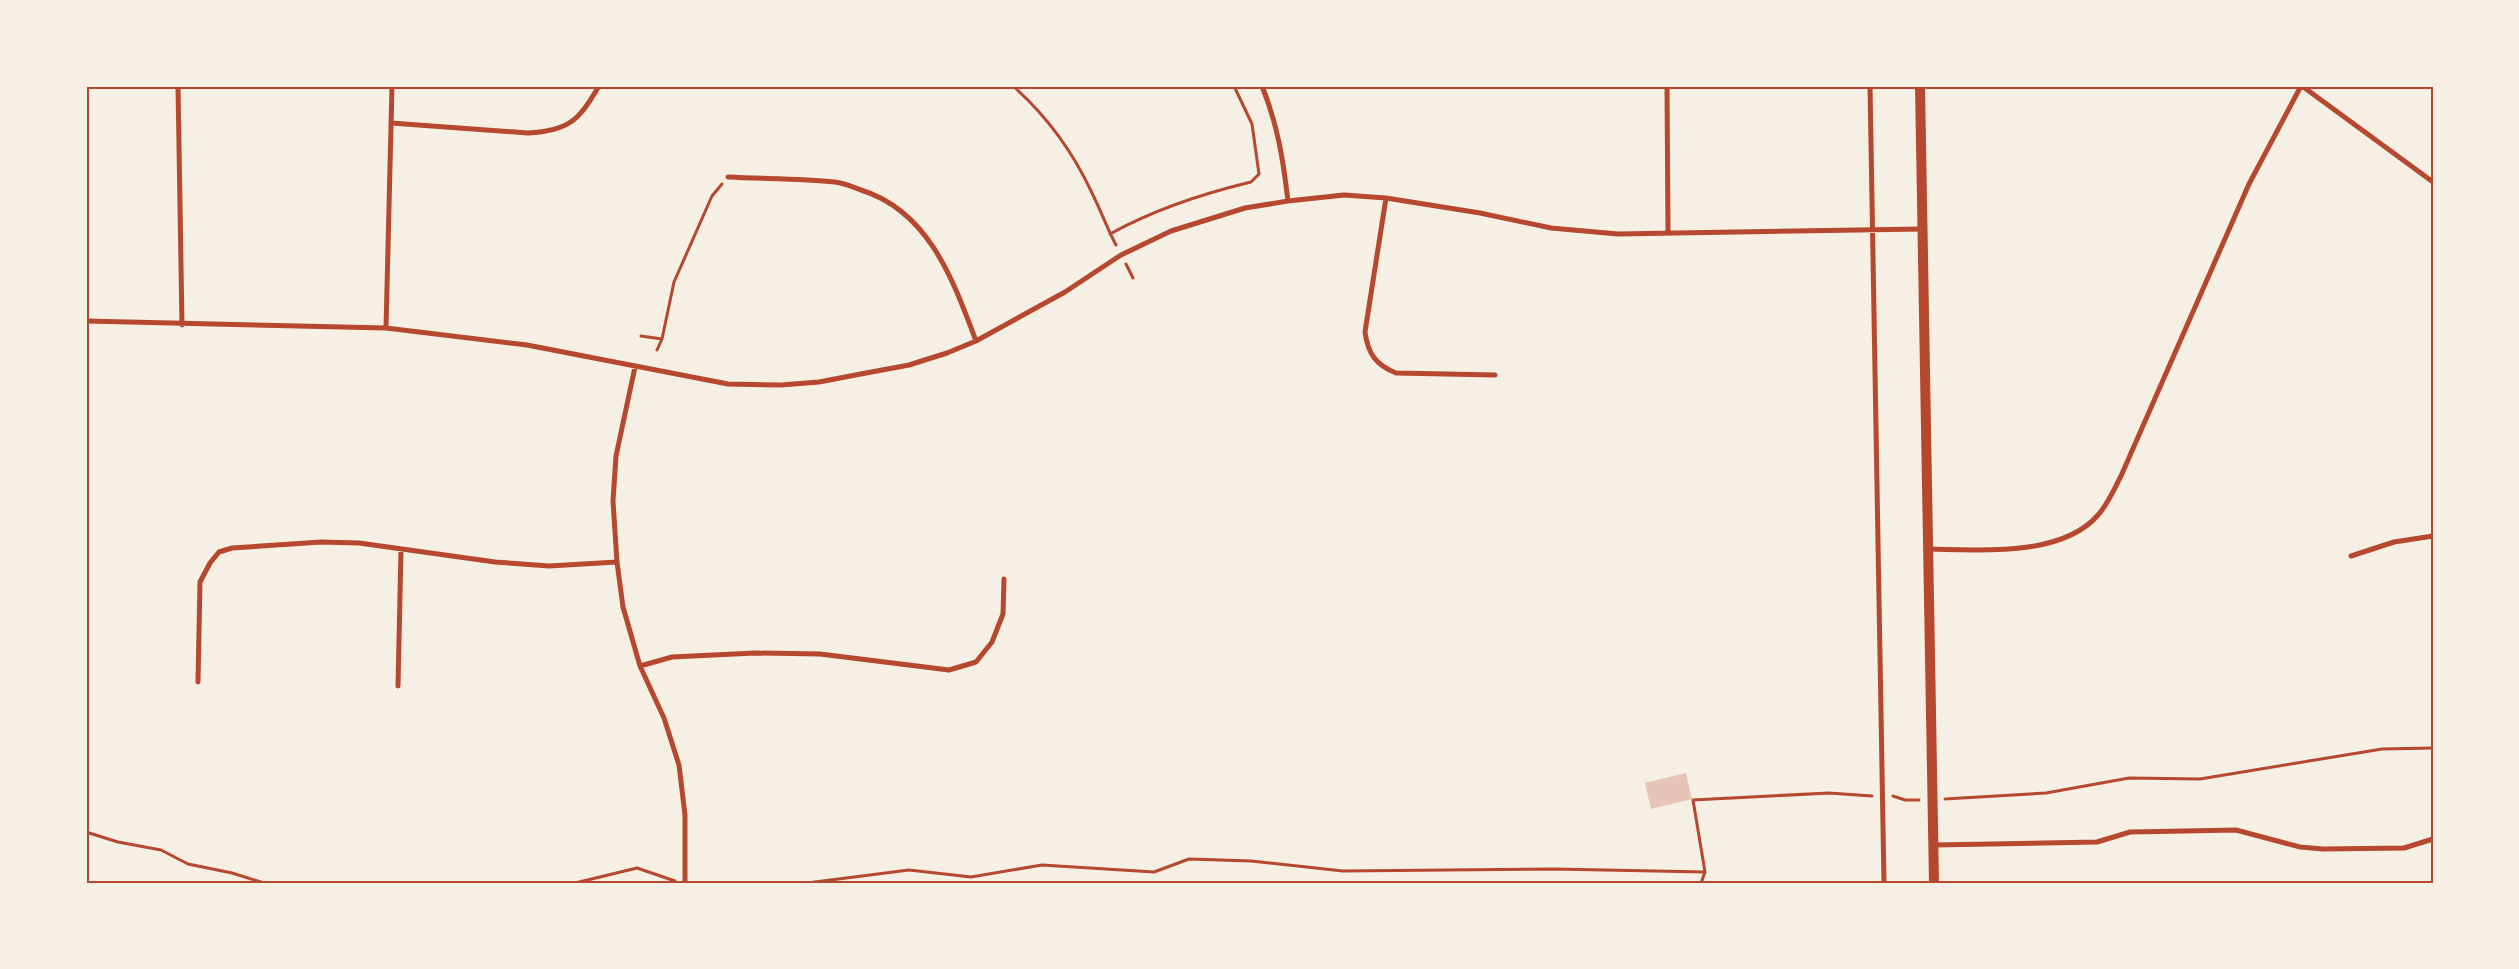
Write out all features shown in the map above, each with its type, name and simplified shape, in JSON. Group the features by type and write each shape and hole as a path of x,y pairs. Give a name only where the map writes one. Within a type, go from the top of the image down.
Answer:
{"main road":[{"path":"1920,86 1930,549 1934,883"}],"street":[{"path":"178,86 182,325"},
{"path":"386,328 392,86"},
{"path":"391,123 528,133 550,132 566,125 584,112 599,86"},
{"path":"1262,86 1280,140 1288,201"},
{"path":"1667,86 1668,232"},
{"path":"1870,86 1884,883"},
{"path":"1930,549 1997,549 2040,545 2075,534 2097,516 2121,476 2249,184 2301,86 2433,182"},
{"path":"728,177 837,182 877,195 910,217 935,247 950,274 976,341"},
{"path":"86,321 182,325 386,328 527,345 728,384 780,385 819,382 908,365 976,341 1065,292 1121,255 1171,232 1245,208 1288,201 1344,195 1386,198 1587,232 1618,234 1922,229"},
{"path":"1386,198 1365,332 1367,344 1376,362 1382,368 1396,373 1495,375"},
{"path":"635,367 616,456 613,501 616,562 623,607 640,666 664,718 679,765 685,815 685,883"},
{"path":"2351,556 2394,542 2433,536"},
{"path":"198,682 200,582 210,563 220,552 232,548 321,542 359,543 401,550 549,566 616,562"},
{"path":"398,686 401,550"},
{"path":"640,666 672,657 764,653 820,654 949,670 976,662 992,642 1003,614 1004,579"},
{"path":"1934,845 2097,842 2130,832 2236,830 2300,847 2323,849 2404,848 2433,839"}],"path":[{"path":"1013,86 1036,106 1062,138 1092,193 1110,234 1133,278"},
{"path":"1110,234 1159,210 1200,194 1251,182 1256,179 1259,174 1252,124 1234,86"},
{"path":"657,350 662,339 674,282 712,196 728,177"},
{"path":"641,336 662,339"},
{"path":"1945,799 2046,793 2130,778 2200,779 2382,749 2433,748"},
{"path":"1701,883 1705,872 1693,800 1829,793 1883,798 1896,796 1912,800"},
{"path":"86,832 118,842 162,850 188,864 232,872 264,883"},
{"path":"807,883 908,870 971,877 1042,865 1154,872 1189,859 1251,861 1343,871 1554,869 1705,872"},
{"path":"575,883 637,868 666,880 685,883"}],"building":[{"path":"1686,773 1692,799 1651,809 1645,783"}]}
